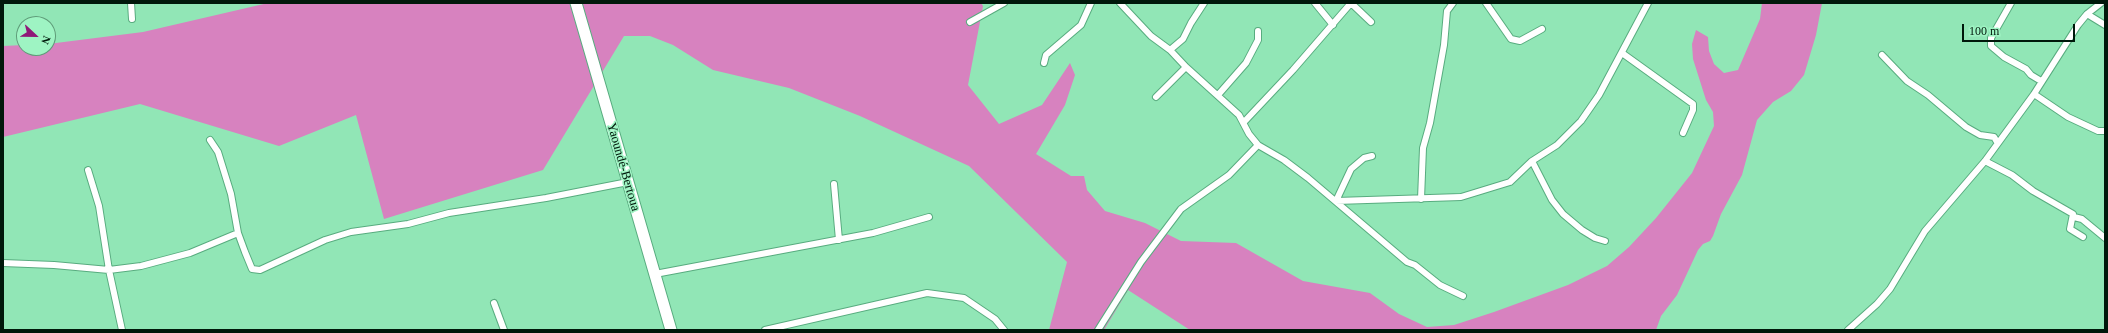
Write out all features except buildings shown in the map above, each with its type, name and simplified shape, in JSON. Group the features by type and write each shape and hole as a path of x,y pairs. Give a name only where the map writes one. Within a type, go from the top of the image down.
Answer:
{"highway":[{"name":"Yaoundé-Bertoua","path":"576,3 671,330"}],"street":[{"path":"131,3 132,19"},
{"path":"970,22 1004,3"},
{"path":"1044,63 1046,55 1081,25 1091,3"},
{"path":"1120,3 1151,36 1170,50 1186,67 1239,114 1249,134 1258,145 1284,160 1336,201 1406,262 1415,265 1440,285 1462,296"},
{"path":"1170,50 1183,39 1204,3"},
{"path":"1315,3 1333,24"},
{"path":"1244,122 1351,3 1371,22"},
{"path":"1421,199 1423,148 1430,123 1444,45 1447,11 1453,3"},
{"path":"1486,3 1511,39 1520,42 1542,29"},
{"path":"1336,201 1461,198 1510,182 1532,161 1557,144 1581,121 1599,96 1648,3"},
{"path":"2011,3 1991,38 1991,46 2004,57 2026,69 2030,76 2041,81"},
{"path":"1848,330 1886,293 1925,231 1963,184 1985,161 2034,94 2041,81 2087,14 2100,3"},
{"path":"2087,14 2105,25"},
{"path":"1218,95 1246,63 1258,40 1258,32"},
{"path":"1622,53 1693,104 1693,110 1683,133"},
{"path":"1882,55 1907,81 1966,127 1980,136 1994,137 1998,142"},
{"path":"1156,97 1186,67"},
{"path":"2034,94 2068,117 2098,131 2105,131"},
{"path":"210,140 218,152 230,194 238,233 252,268 260,270 325,240 351,232 408,224 449,213 546,198 628,182"},
{"path":"1098,330 1141,262 1181,209 1225,178 1258,145"},
{"path":"1336,201 1350,169 1364,158 1372,156"},
{"path":"1532,161 1552,200 1563,214 1582,230 1595,238 1605,241"},
{"path":"1985,161 2012,175 2033,191 2073,214 2074,217 2082,219 2105,238"},
{"path":"88,170 99,206 109,270 122,330"},
{"path":"834,184 838,240"},
{"path":"655,274 873,233 929,217"},
{"path":"2074,217 2070,229 2083,236"},
{"path":"3,263 54,264 109,270 141,266 190,253 238,233"},
{"path":"765,330 927,293 964,298 995,319 1004,330"},
{"path":"494,303 504,330"}],"shaded area":[{"path":"268,3 981,3 983,6 968,85 999,124 1042,105 1070,63 1075,75 1065,105 1036,154 1071,176 1084,176 1087,190 1105,211 1145,223 1181,241 1236,243 1303,281 1370,293 1399,314 1427,327 1454,325 1494,312 1568,285 1607,266 1629,247 1656,218 1692,173 1714,126 1713,112 1706,100 1693,59 1692,44 1696,30 1708,37 1709,51 1714,64 1724,73 1738,70 1760,19 1762,3 1822,3 1816,35 1804,75 1791,91 1773,102 1757,120 1742,175 1721,214 1713,236 1710,241 1703,244 1698,250 1677,295 1661,316 1656,330 1190,330 1128,290 1104,330 1049,330 1067,262 969,166 860,116 789,88 713,70 673,45 650,36 624,36 543,170 384,219 356,115 279,146 140,104 3,137 3,46 16,45 16,56 56,56 56,43 143,32"}]}
